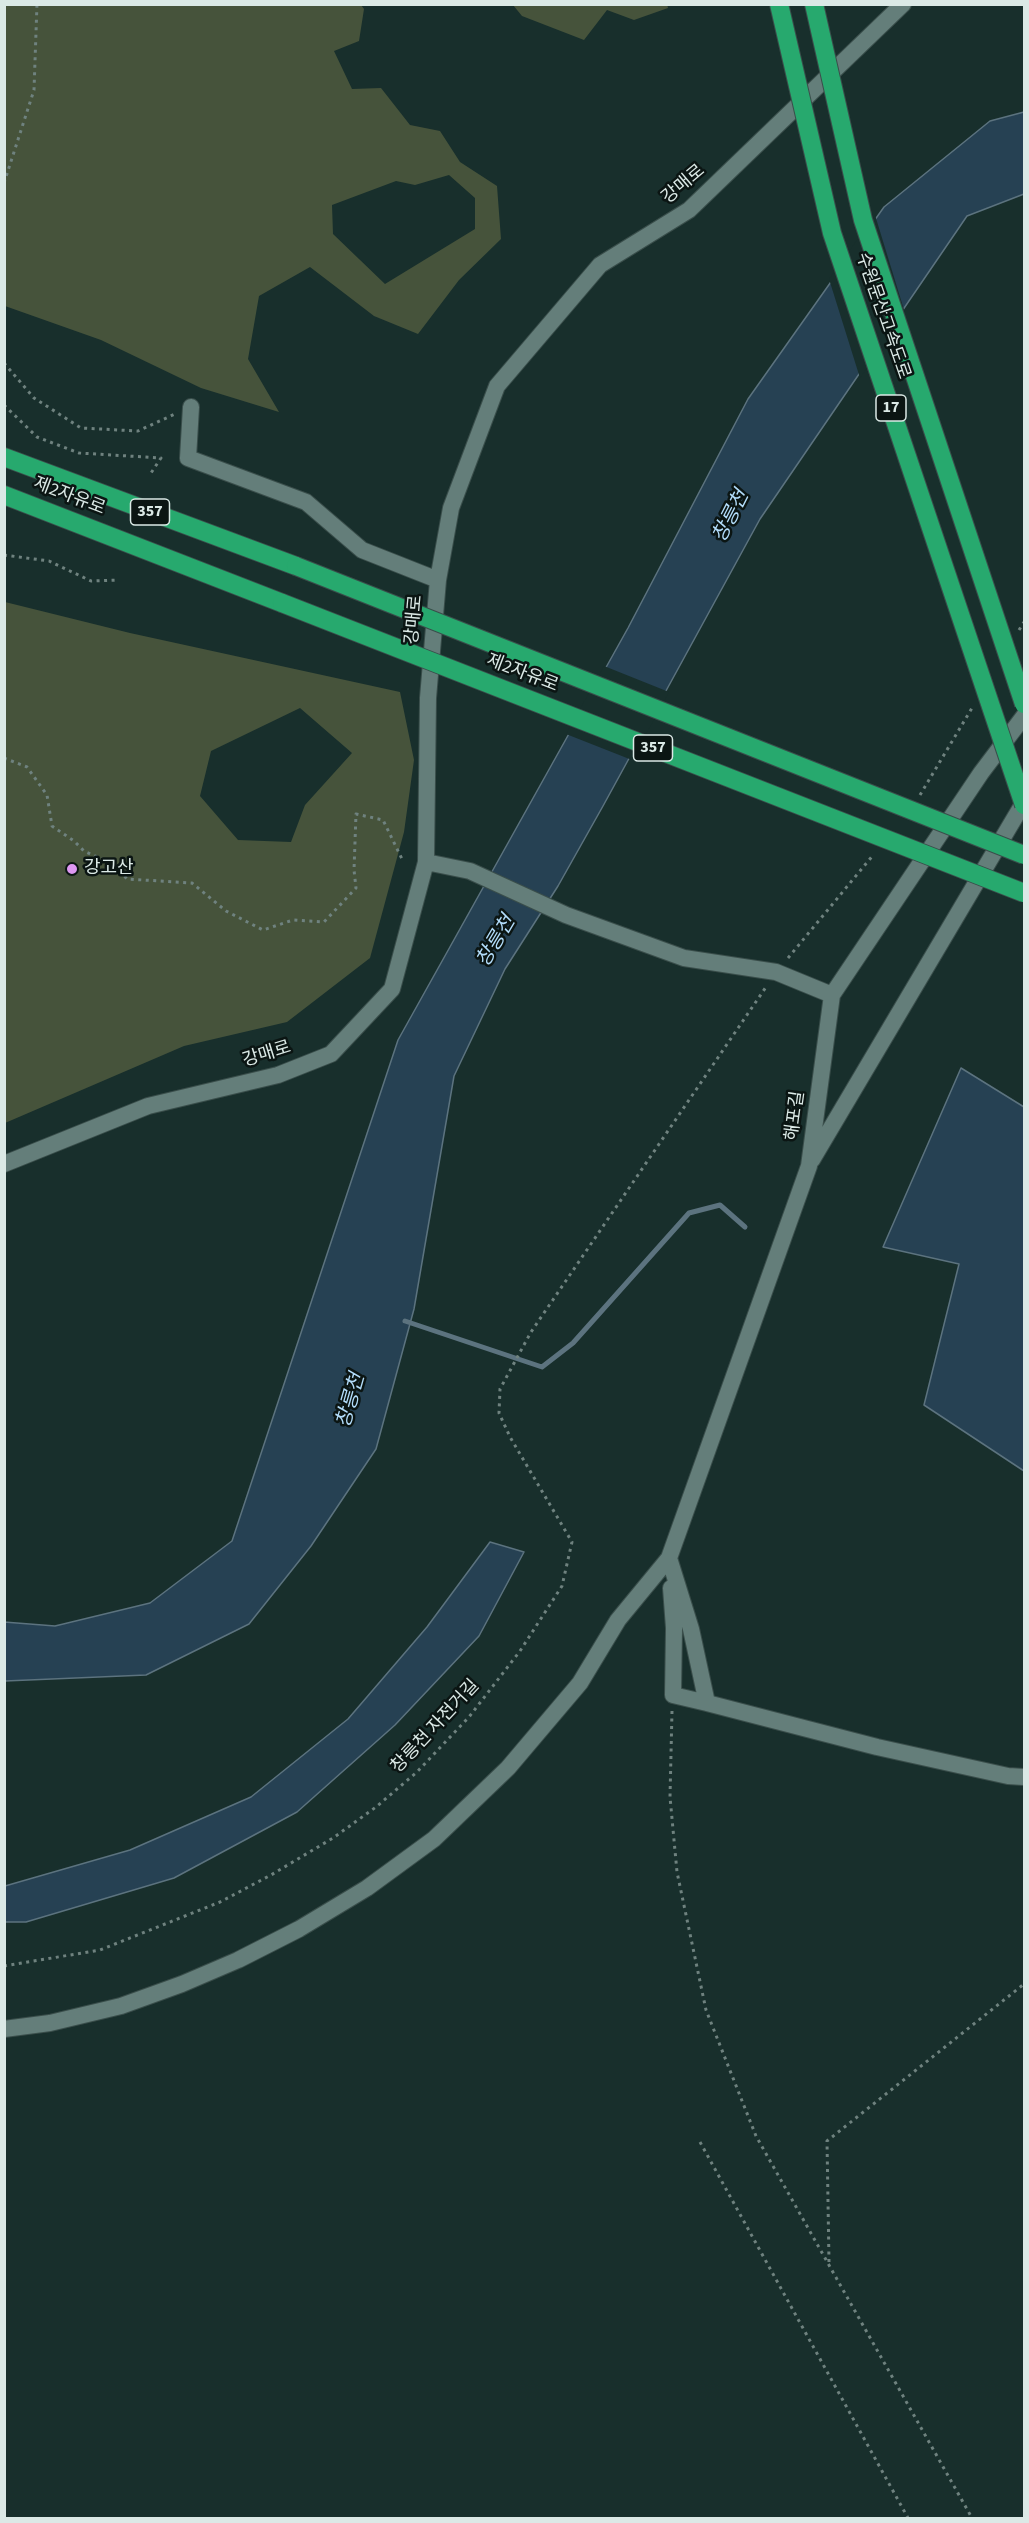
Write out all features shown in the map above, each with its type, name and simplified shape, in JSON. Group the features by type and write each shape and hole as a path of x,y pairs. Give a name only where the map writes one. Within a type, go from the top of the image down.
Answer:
{"highway":[{"name":"수원문산고속도로","path":"779,4 832,233 1022,810"},
{"name":"수원문산고속도로","path":"814,4 864,220 1024,704"},
{"name":"제2자유로","path":"4,457 296,566 1024,855"},
{"name":"제2자유로","path":"4,495 1024,893"}],"street":[{"name":"강매로","path":"4,1164 148,1106 278,1075 331,1054 392,989 426,862 428,698 438,580 451,508 497,386 600,265 689,210 903,4"},
{"path":"191,407 188,458 306,502 362,550 438,580"},
{"name":"해포길","path":"669,1558 809,1166 832,995 981,773 1024,716"},
{"path":"809,1166 1022,810 1024,794"},
{"path":"426,862 470,871 566,915 684,958 776,972 832,995"},
{"path":"669,1558 674,1628 673,1695 877,1747 1008,1776 1024,1777"},
{"path":"669,1558 691,1629 707,1703"},
{"path":"4,2029 50,2023 121,2006 182,1984 238,1960 299,1929 367,1888 434,1839 508,1768 580,1683 618,1620 669,1558"}],"path":[{"path":"4,183 33,90 37,4"},
{"path":"4,363 34,398 81,428 138,430 191,407"},
{"path":"4,405 37,437 79,453 161,458 151,473"},
{"path":"4,555 49,561 91,581 118,580"},
{"path":"4,758 27,767 47,795 52,826 84,851 115,865 128,879 192,883 226,911 263,930 293,920 324,922 356,888 354,870 356,814 383,820 403,861"},
{"name":"창릉천 자전거길","path":"4,1966 99,1950 220,1902 333,1838 376,1808 417,1772 469,1717 519,1651 562,1586 572,1542 510,1437 499,1413 500,1389 531,1332"},
{"path":"673,1695 670,1797 677,1872 706,2010 756,2136 972,2518"},
{"path":"830,2264 827,2141 1024,1984"},
{"path":"700,2142 908,2518"}],"green space":[{"path":"5,4 361,5 364,9 359,41 334,51 352,89 381,88 410,125 440,131 460,162 497,186 501,239 459,280 418,334 374,316 310,267 259,296 248,359 279,412 201,388 101,340 5,306","holes":["449,175 475,198 475,229 385,284 333,234 332,205 396,181 415,185"]},
{"path":"667,4 668,8 634,20 607,10 584,40 522,16 513,5"},
{"path":"5,602 130,633 400,692 414,760 404,832 370,958 287,1022 184,1046 5,1123","holes":["300,708 352,753 305,805 291,842 238,840 200,796 211,751"]}],"water":[{"name":"창릉천","path":"1024,112 1024,194 967,216 760,519 558,886 505,969 454,1076 414,1309 376,1449 311,1546 249,1624 146,1675 5,1681 4,1622 55,1626 150,1603 232,1541 398,1040 628,628 748,399 884,207 990,121"},
{"path":"961,1068 1024,1107 1024,1471 924,1405 959,1264 883,1247"},
{"path":"490,1542 524,1552 479,1636 395,1725 297,1812 174,1878 26,1922 5,1922 5,1886 130,1850 251,1797 348,1719 427,1627"}],"pier":[{"path":"875,215 905,313 860,378 829,279"},
{"path":"604,666 669,692 632,760 566,734"}],"waterway":[{"path":"405,1321 542,1367 573,1343 689,1213 720,1205 745,1227"}],"place":[{"name":"강고산","path":"72,869"}]}
